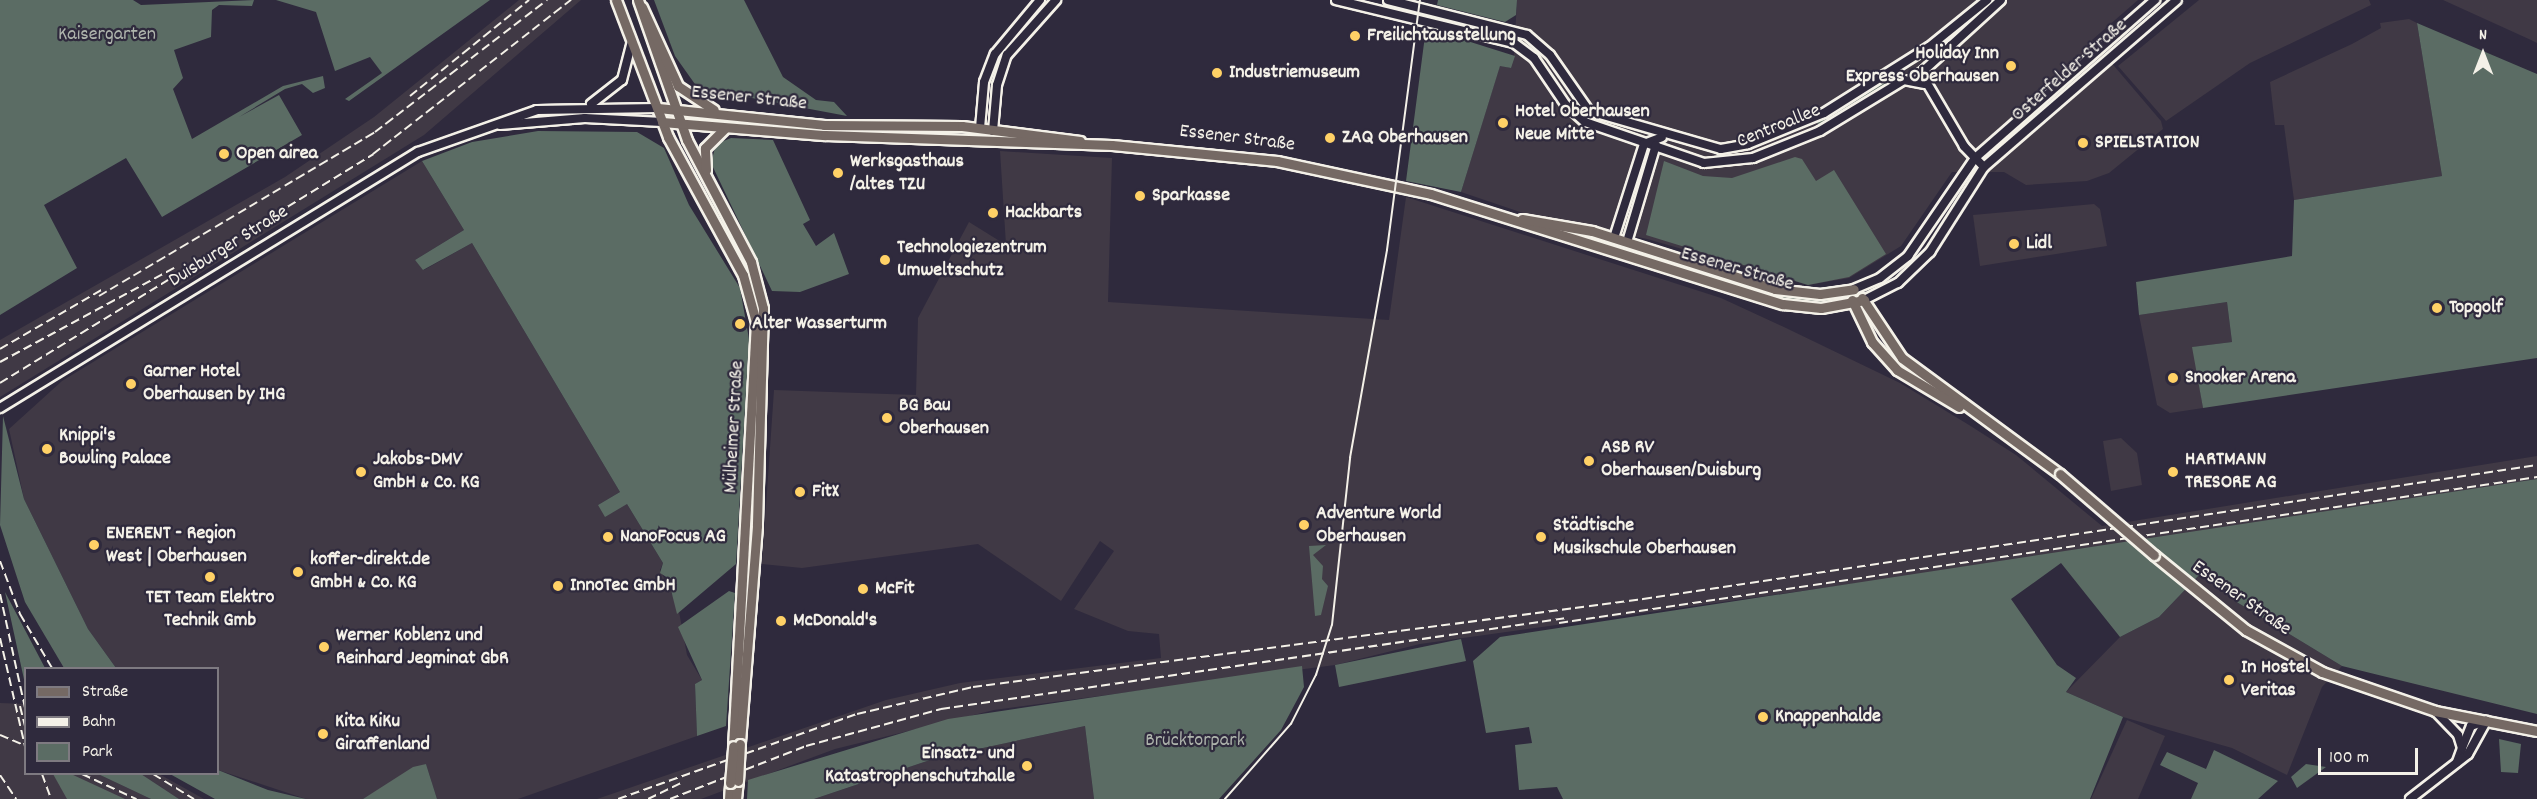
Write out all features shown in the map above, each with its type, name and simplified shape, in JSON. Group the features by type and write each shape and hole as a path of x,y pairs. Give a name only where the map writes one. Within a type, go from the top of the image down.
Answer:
{"main road":[{"name":"Mülheimer Straße","path":"616,0 662,122 743,275 755,317 749,574"},
{"name":"Mülheimer Straße","path":"638,0 681,124 709,184 751,262 763,308 749,574 736,745 734,782 736,799"},
{"path":"638,0 678,86 716,111"},
{"path":"979,141 984,82 994,54 1040,0"},
{"path":"992,142 1007,55 1056,0"},
{"name":"Centroallee","path":"1336,0 1517,45 1541,66 1579,118 1644,144 1704,163 1738,162 1820,131 1904,80 1925,84"},
{"name":"Centroallee","path":"1388,0 1527,35 1550,55 1582,105 1652,134 1732,148 1804,122 1929,47 1987,0"},
{"path":"1984,167 1975,158 1925,84 1923,68 2001,0"},
{"name":"Osterfelder Straße","path":"1854,289 1880,278 1915,248 1975,158 2155,0"},
{"name":"Osterfelder Straße","path":"1864,300 1898,283 1930,252 1984,167 2177,0"},
{"path":"588,105 622,80 632,38"},
{"name":"Duisburger Straße","path":"0,408 387,169 482,128 537,110 588,105 658,108"},
{"name":"Essener Straße","path":"658,108 716,111 824,125 980,128 1096,144 1288,163 1405,187 1783,304 1852,304 1864,300"},
{"name":"Duisburger Straße","path":"482,128 585,118 662,122"},
{"name":"Essener Straße","path":"662,122 992,142 1096,144"},
{"path":"709,184 704,152 713,136 727,127"},
{"path":"1615,252 1614,238 1644,144 1652,134"},
{"path":"1615,252 1627,242 1656,148 1652,134"},
{"name":"Essener Straße","path":"1511,218 1614,238 1776,289 1820,294 1854,289 1864,300 1902,358 1969,410 2060,474 2190,588 2268,644 2350,684 2435,711 2537,731"},
{"path":"1852,304 1854,289"},
{"name":"Essener Straße","path":"1852,304 1893,367 1931,395 1969,410"},
{"path":"1893,367 1902,358"},
{"path":"2435,711 2456,730 2462,748"},
{"path":"2456,763 2471,726 2486,721"},
{"path":"2410,799 2471,751 2486,721"},
{"name":"Mülheimer Straße","path":"729,799 734,782"}],"shaded area":[{"path":"519,0 581,0 424,135 0,397 0,340 285,177 374,117"},
{"path":"1517,0 2138,0 2092,40 2161,121 2163,129 2109,173 2087,181 2026,185 2004,172 1952,172 1901,246 1849,278 1808,285 1647,239 1526,214 1461,192 1500,65 1510,68 1514,56"},
{"path":"2199,0 2369,0 2371,5 2250,63 2166,121 2118,66"},
{"path":"2443,0 2537,0 2537,43 2531,40"},
{"path":"2409,19 2417,23 2442,176 2294,200 2284,125 2275,125 2270,82 2352,44 2381,28 2380,23"},
{"path":"1000,151 1112,158 1108,302 1389,320 1406,197 1721,298 1786,328 1900,383 1969,425 2016,455 2102,526 2537,456 2537,479 2062,555 1420,644 1335,665 994,710 835,749 701,799 597,799 886,700 960,683 1161,658 1159,634 1128,631 1074,609 1114,551 1100,541 1061,601 978,544 802,568 762,564 774,390 916,395 918,318 969,222 1006,245"},
{"path":"422,161 464,230 415,260 424,270 472,243 620,492 598,505 627,504 663,563 660,570 678,606 687,655 702,680 695,684 697,736 518,799 437,799 426,764 363,799 306,799 219,770 219,667 115,667 88,629 24,499 9,429 62,381"},
{"path":"2094,204 2100,209 2107,246 1980,266 1973,215"},
{"path":"2227,302 2232,342 2193,347 2203,408 2170,413 2157,405 2139,315"},
{"path":"2121,438 2137,453 2142,485 2111,491 2103,441"},
{"path":"2202,572 2235,601 2342,666 2322,687 2287,775 2232,748 2123,717 2066,692 2120,637 2159,617"},
{"path":"0,703 24,704 24,775 100,775 151,799 0,799"},
{"path":"2127,720 2165,736 2138,799 2091,799"},
{"path":"1085,726 1094,799 814,799 936,758"},
{"path":"143,775 161,775 204,799 179,799"}],"green space":[{"name":"Kaisergarten","path":"0,0 133,0 141,5 254,0 252,6 219,5 212,10 211,37 174,50 183,78 173,89 192,139 283,86 323,76 325,88 313,93 302,84 285,89 239,117 279,95 302,135 162,217 126,158 44,205 77,268 0,315"},
{"path":"276,0 490,0 349,101 345,99 382,73 370,57 335,71 316,12"},
{"path":"654,0 744,0 783,77 816,100 834,102 847,116 741,96 716,97 697,87 675,56"},
{"path":"1438,0 1517,0 1516,15 1505,22 1437,5"},
{"path":"2417,23 2537,74 2537,358 2203,408 2192,347 2232,342 2227,302 2139,315 2136,282 2292,256 2294,200 2442,176"},
{"path":"1426,28 1515,56 1511,68 1500,66 1461,192 1406,181"},
{"path":"1892,75 1896,80 1819,127 1816,120"},
{"path":"538,131 637,132 664,148 689,205 740,288 749,339 736,564 677,614 668,578 660,573 663,563 627,504 605,517 598,505 620,492 472,243 423,270 415,260 464,230 422,161 472,142"},
{"path":"731,138 773,140 810,220 803,224 816,246 834,233 849,274 800,292 772,291 711,163 716,144"},
{"path":"1795,157 1802,159 1816,181 1834,170 1886,254 1849,277 1808,285 1646,235 1664,161 1703,176 1732,178"},
{"path":"1625,246 1762,288 1837,295 1838,303 1791,302"},
{"path":"3,416 24,499 88,629 115,667 63,667 25,602 0,525"},
{"path":"2537,479 2537,714 2342,666 2235,601 2202,572 2159,617 2120,637 2061,563 2011,599 2057,665 2076,678 2066,692 2123,717 2090,799 1563,799 1557,787 1519,790 1515,745 1532,743 1529,727 1486,733 1473,661 1500,637"},
{"path":"1326,545 1313,555 1323,566 1322,579 1328,586 1321,615 1315,616 1309,546"},
{"path":"729,591 735,593 726,726 697,736 695,684 702,680 678,627"},
{"path":"5,592 44,667 24,667 24,679"},
{"path":"1461,639 1466,661 1339,687 1335,665"},
{"name":"Brücktorpark","path":"1302,666 1304,687 1281,730 1219,799 1094,799 1085,726 936,758 814,799 747,799 748,780 948,719"},
{"path":"2499,739 2521,744 2518,773 2501,772"},
{"path":"2214,750 2278,781 2258,799 2191,799 2198,783 2160,765 2167,752 2206,769"},
{"path":"426,764 437,799 363,799 413,767"},
{"path":"2306,764 2326,767 2297,788 2291,777"},
{"path":"219,770 268,790 306,799 215,799 172,775 219,775"},
{"path":"54,775 73,775 125,799 67,799"},
{"path":"100,775 143,775 179,799 151,799"}],"tram line":[{"path":"1225,799 1291,724 1316,675 1332,625 1350,458 1387,250 1420,0"}],"railway":[{"path":"410,96 529,0"},
{"path":"99,296 375,132 547,0"},
{"path":"0,383 373,154 571,0"},
{"path":"0,362 174,268"},
{"path":"0,349 103,289"},
{"path":"618,799 857,714 973,687 1643,599 2537,465"},
{"path":"1559,623 2537,477"},
{"path":"0,561 20,614 51,667"},
{"path":"0,594 24,703"},
{"path":"670,799 806,746 941,709 1566,618"},
{"path":"0,638 24,742"},
{"path":"20,706 24,722"},
{"path":"0,735 24,745"},
{"path":"0,775 16,799"},
{"path":"42,775 51,799"},
{"path":"84,775 136,799"},
{"path":"155,775 194,799"},
{"path":"648,799 681,783"}],"place":[{"name":"Freilichtausstellung","path":"1355,36"},
{"name":"Holiday Inn Express Oberhausen","path":"2011,66"},
{"name":"Industriemuseum","path":"1217,73"},
{"name":"Hotel Oberhausen Neue Mitte","path":"1503,123"},
{"name":"ZAQ Oberhausen","path":"1330,138"},
{"name":"SPIELSTATION","path":"2083,143"},
{"name":"Open airea","path":"224,154"},
{"name":"Werksgasthaus /altes TZU","path":"838,173"},
{"name":"Sparkasse","path":"1140,196"},
{"name":"Hackbarts","path":"993,213"},
{"name":"Lidl","path":"2014,244"},
{"name":"Technologiezentrum Umweltschutz","path":"885,260"},
{"name":"Topgolf","path":"2437,308"},
{"name":"Alter Wasserturm","path":"740,324"},
{"name":"Snooker Arena","path":"2173,378"},
{"name":"Garner Hotel Oberhausen by IHG","path":"131,384"},
{"name":"BG Bau Oberhausen","path":"887,418"},
{"name":"Knippi's Bowling Palace","path":"47,449"},
{"name":"ASB RV Oberhausen/Duisburg","path":"1589,461"},
{"name":"Jakobs-DMV GmbH & Co. KG","path":"361,472"},
{"name":"HARTMANN TRESORE AG","path":"2173,472"},
{"name":"FitX","path":"800,492"},
{"name":"Adventure World Oberhausen","path":"1304,525"},
{"name":"NanoFocus AG","path":"608,537"},
{"name":"Städtische Musikschule Oberhausen","path":"1541,537"},
{"name":"ENERENT - Region West | Oberhausen","path":"94,545"},
{"name":"koffer-direkt.de GmbH & Co. KG","path":"298,572"},
{"name":"TET Team Elektro Technik Gmb","path":"210,577"},
{"name":"InnoTec GmbH","path":"558,586"},
{"name":"McFit","path":"863,589"},
{"name":"McDonald's","path":"781,621"},
{"name":"Werner Koblenz und Reinhard Jegminat GbR","path":"324,647"},
{"name":"In Hostel Veritas","path":"2229,680"},
{"name":"Knappenhalde","path":"1763,717"},
{"name":"Kita KiKu Giraffenland","path":"323,734"},
{"name":"Einsatz- und Katastrophenschutzhalle","path":"1027,766"}]}
